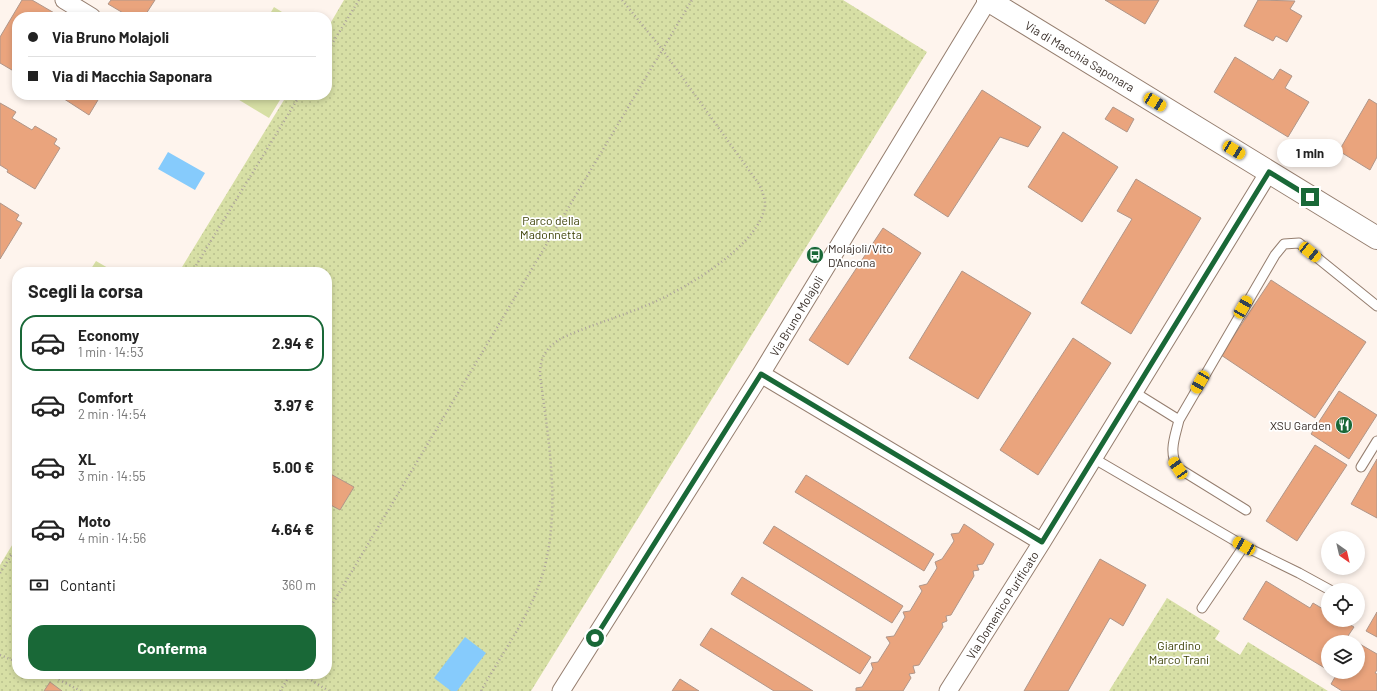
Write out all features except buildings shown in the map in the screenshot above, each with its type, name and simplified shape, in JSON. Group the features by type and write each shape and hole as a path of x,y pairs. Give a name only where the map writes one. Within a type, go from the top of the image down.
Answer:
{"street":[{"path":"64,0 84,12"},
{"name":"Via di Macchia Saponara","path":"988,0 1377,238"},
{"name":"Via Bruno Molajoli","path":"561,691 761,374 988,0"},
{"name":"Via Domenico Purificato","path":"948,691 1042,542 1269,172"},
{"path":"761,374 1042,542"}],"lane":[{"path":"1246,510 1178,468 1172,460 1173,446 1179,420 1250,294 1284,244 1299,243 1377,306"},
{"path":"1134,392 1179,420"},
{"path":"1361,467 1377,441"},
{"path":"1093,458 1244,546 1299,572 1321,585"},
{"path":"1202,608 1244,546"}],"path":[{"path":"332,44 359,0"},
{"path":"481,691 532,603 538,589 547,556 550,532 551,496 547,435 540,375 540,364 543,355 554,342 654,303 703,274 740,247 748,239 762,215 764,200 759,184 662,49 622,0"},
{"path":"332,605 692,0"},
{"path":"195,267 297,100"},
{"path":"0,573 12,554"},
{"path":"0,655 12,660"},
{"path":"58,679 81,691"},
{"path":"280,691 287,679"},
{"path":"309,679 329,691"}],"green space":[{"name":"Parco della Madonnetta","path":"344,0 843,0 927,52 531,691 0,691 0,565 12,545 12,679 332,679 332,267 182,267 284,100 332,100 332,20"},
{"path":"274,7 282,12 271,12"},
{"path":"239,100 280,100 269,118"},
{"path":"96,261 106,267 92,267"},
{"name":"Giardino Marco Trani","path":"1167,598 1220,631 1215,639 1240,655 1248,642 1328,691 1109,691"}],"water":[{"path":"168,152 205,173 195,190 158,169"},
{"path":"465,637 486,653 457,691 451,691 434,678"}],"place":[{"name":"Molajoli/Vito D'Ancona","path":"815,255"},
{"name":"XSU Garden","path":"1344,425"}],"route":[{"path":"595,638 761,374 1042,542 1269,172 1310,197"}]}
